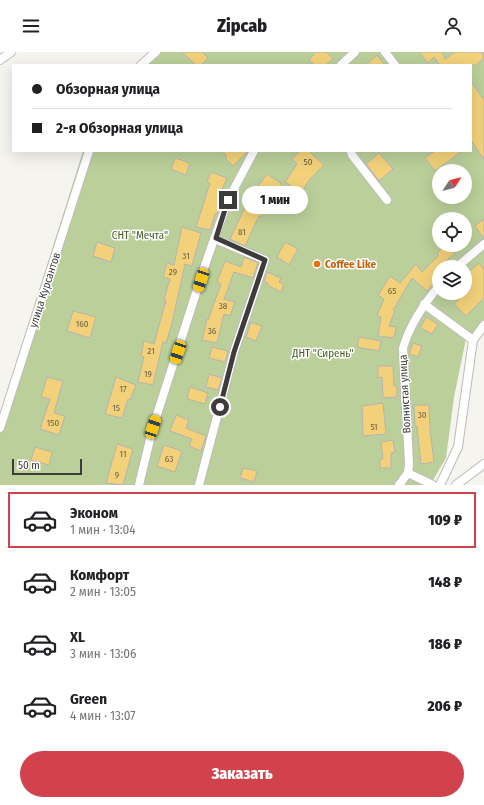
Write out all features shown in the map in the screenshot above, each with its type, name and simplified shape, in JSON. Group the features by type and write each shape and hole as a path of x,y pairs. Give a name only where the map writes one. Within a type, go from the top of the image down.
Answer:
{"street":[{"path":"0,60 11,52"},
{"path":"142,64 156,52"},
{"path":"342,64 355,52"},
{"path":"385,52 395,64"},
{"name":"улица Курсантов","path":"0,428 90,152"},
{"path":"139,485 153,427 205,265 216,238 228,200 253,152"},
{"path":"351,152 387,200"},
{"path":"199,485 234,352 265,260 216,238"},
{"path":"465,260 484,244"},
{"name":"Волнистая улица","path":"408,473 403,348 408,331 424,304 432,294"},
{"path":"424,304 473,340"},
{"path":"440,485 458,447 473,340 484,326"},
{"path":"456,485 484,464"},
{"path":"399,485 408,473 433,485"}],"green space":[{"name":"ДНТ \"Сирень\"","path":"149,52 484,52 484,324 466,339 454,397 446,458 430,485 0,485 0,416 83,152 472,152 472,64 139,64"}],"building":[{"path":"182,52 202,52 208,58 202,64 195,64"},
{"path":"316,52 326,52 333,58 327,64 314,64 309,60"},
{"path":"419,52 442,52 445,59 455,52 482,52 484,58 476,65 439,64 434,57 428,63"},
{"path":"377,55 384,64 367,64"},
{"path":"472,83 484,100 484,160 472,142"},
{"path":"223,152 247,152 233,166 225,158 227,156"},
{"path":"299,152 310,152 324,165 310,179 301,193 285,182 297,164 292,159"},
{"path":"434,152 461,152 444,164 432,164 432,167 425,158"},
{"path":"379,153 393,169 379,181 366,164"},
{"path":"175,158 190,163 186,175 171,169"},
{"path":"211,172 227,178 218,199 222,200 217,214 215,214 210,230 196,227 210,183 207,182"},
{"path":"267,174 282,184 263,209 261,217 259,216 245,246 230,239 250,197"},
{"path":"484,219 484,239 475,226"},
{"path":"182,227 201,233 192,266 185,264 172,323 166,343 163,342 153,385 138,382 144,357 141,356 144,341 154,344 170,279 163,277 167,263 174,265"},
{"path":"97,242 115,248 111,262 93,256"},
{"path":"285,242 298,249 289,265 277,257"},
{"path":"437,253 455,253 447,260 434,260 439,255"},
{"path":"244,257 258,263 253,278 234,272 224,299 235,302 230,316 224,314 217,343 202,340 207,319 208,320 221,284 217,282 225,261 241,267"},
{"path":"432,262 432,285 427,291 412,278 393,310 395,311 389,326 396,327 394,338 378,336 381,317 377,315 384,299 378,295 390,276 400,283 416,264 422,272"},
{"path":"479,263 484,270 484,298 466,316 454,304 458,300 472,300 472,269"},
{"path":"267,272 281,278 279,282 284,284 281,292 264,282"},
{"path":"73,311 96,317 90,338 67,331"},
{"path":"426,317 438,324 432,334 420,328"},
{"path":"251,322 262,326 256,341 246,337"},
{"path":"359,337 381,341 379,351 357,347"},
{"path":"413,343 422,346 418,357 409,354"},
{"path":"212,347 228,351 225,362 209,358"},
{"path":"378,366 393,366 394,386 397,386 397,397 383,398 382,377 378,378"},
{"path":"209,374 222,378 218,390 206,387"},
{"path":"47,377 63,381 54,413 65,416 59,435 40,429 50,399 41,397"},
{"path":"116,377 136,385 130,400 128,399 122,418 105,414"},
{"path":"190,387 208,393 205,404 187,399"},
{"path":"383,403 386,434 363,436 362,406"},
{"path":"414,405 429,405 434,462 421,464 417,426 415,426"},
{"path":"176,415 189,420 186,428 206,436 201,451 189,446 192,439 170,431"},
{"path":"393,440 395,452 391,453 391,468 380,468 380,459 383,459 381,442"},
{"path":"117,444 133,449 123,485 106,483"},
{"path":"164,445 182,451 175,472 157,466"},
{"path":"35,447 52,452 49,465 31,460"},
{"path":"243,468 257,471 254,482 240,478"}],"place":[{"name":"Coffee Like","path":"317,264"}],"route":[{"path":"220,407 234,352 265,260 216,238 228,200"}],"park label":[{"name":"СНТ \"Мечта\"","path":"140,235"}]}
